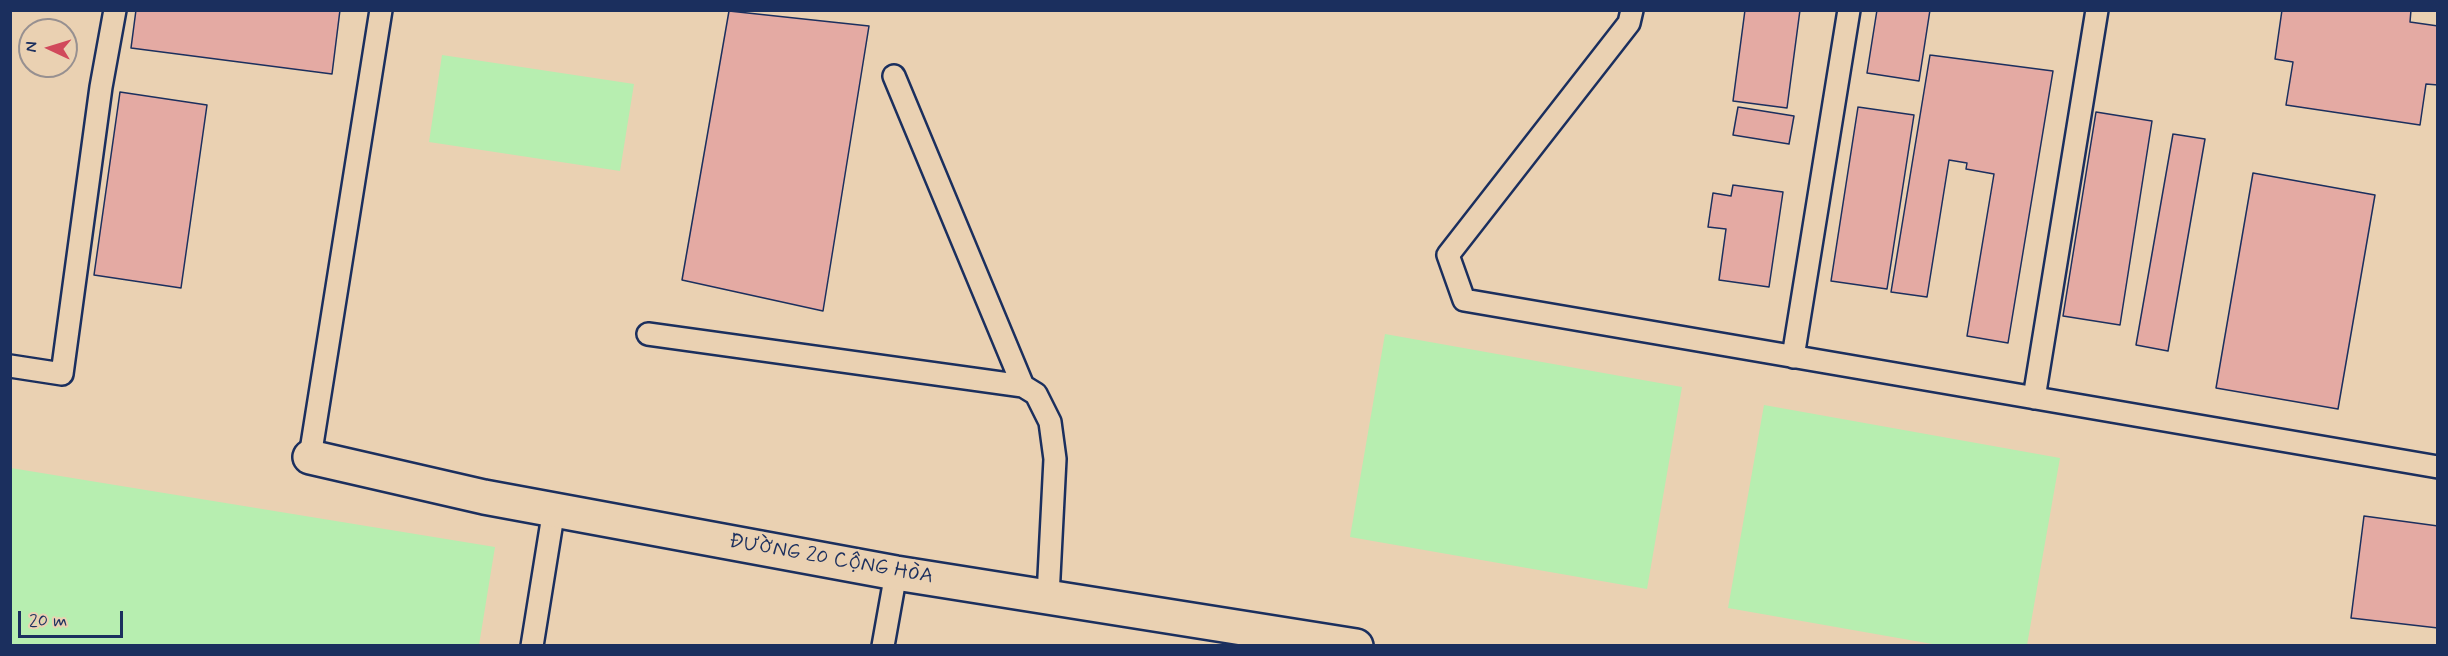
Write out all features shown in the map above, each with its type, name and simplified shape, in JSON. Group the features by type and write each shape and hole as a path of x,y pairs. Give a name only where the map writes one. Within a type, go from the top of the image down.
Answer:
{"street":[{"name":"ĐƯỜNG 20 CỘNG HÒA","path":"310,458 484,497 896,573 1356,645"}],"lane":[{"path":"10,366 62,374 101,87 115,10"},
{"path":"310,458 381,10"},
{"path":"1632,10 1629,23 1448,255 1464,300 2438,467"},
{"path":"1793,357 1849,10"},
{"path":"2034,398 2097,10"},
{"path":"894,76 1023,386"},
{"path":"648,334 1023,386 1036,394 1050,422 1055,459 1048,597"},
{"path":"532,645 554,509"},
{"path":"883,645 896,573"}],"green space":[{"path":"442,55 634,84 620,171 429,142"},
{"path":"1385,334 1682,387 1647,589 1350,537"},
{"path":"1764,405 2060,458 2027,645 1938,645 1728,608"},
{"path":"11,468 495,547 479,645 11,645"}],"building":[{"path":"136,10 340,10 332,74 131,48"},
{"path":"1745,10 1800,10 1787,108 1733,101"},
{"path":"1877,10 1930,10 1919,81 1867,73"},
{"path":"2282,10 2411,10 2410,22 2438,26 2438,85 2426,84 2420,125 2286,105 2293,62 2275,59"},
{"path":"729,11 869,26 823,311 682,280"},
{"path":"1930,55 2053,71 2008,343 1967,336 1994,174 1966,169 1967,163 1949,160 1927,297 1891,292"},
{"path":"120,92 207,105 181,288 94,275"},
{"path":"1738,107 1794,116 1789,144 1733,135"},
{"path":"1858,107 1914,115 1887,289 1831,281"},
{"path":"2096,112 2152,121 2120,325 2063,316"},
{"path":"2173,134 2205,139 2168,351 2136,345"},
{"path":"2253,173 2375,195 2338,409 2216,388"},
{"path":"1733,185 1783,192 1769,287 1719,280 1726,229 1708,227 1713,193 1731,196"},
{"path":"2364,516 2438,526 2438,628 2351,618"}]}
